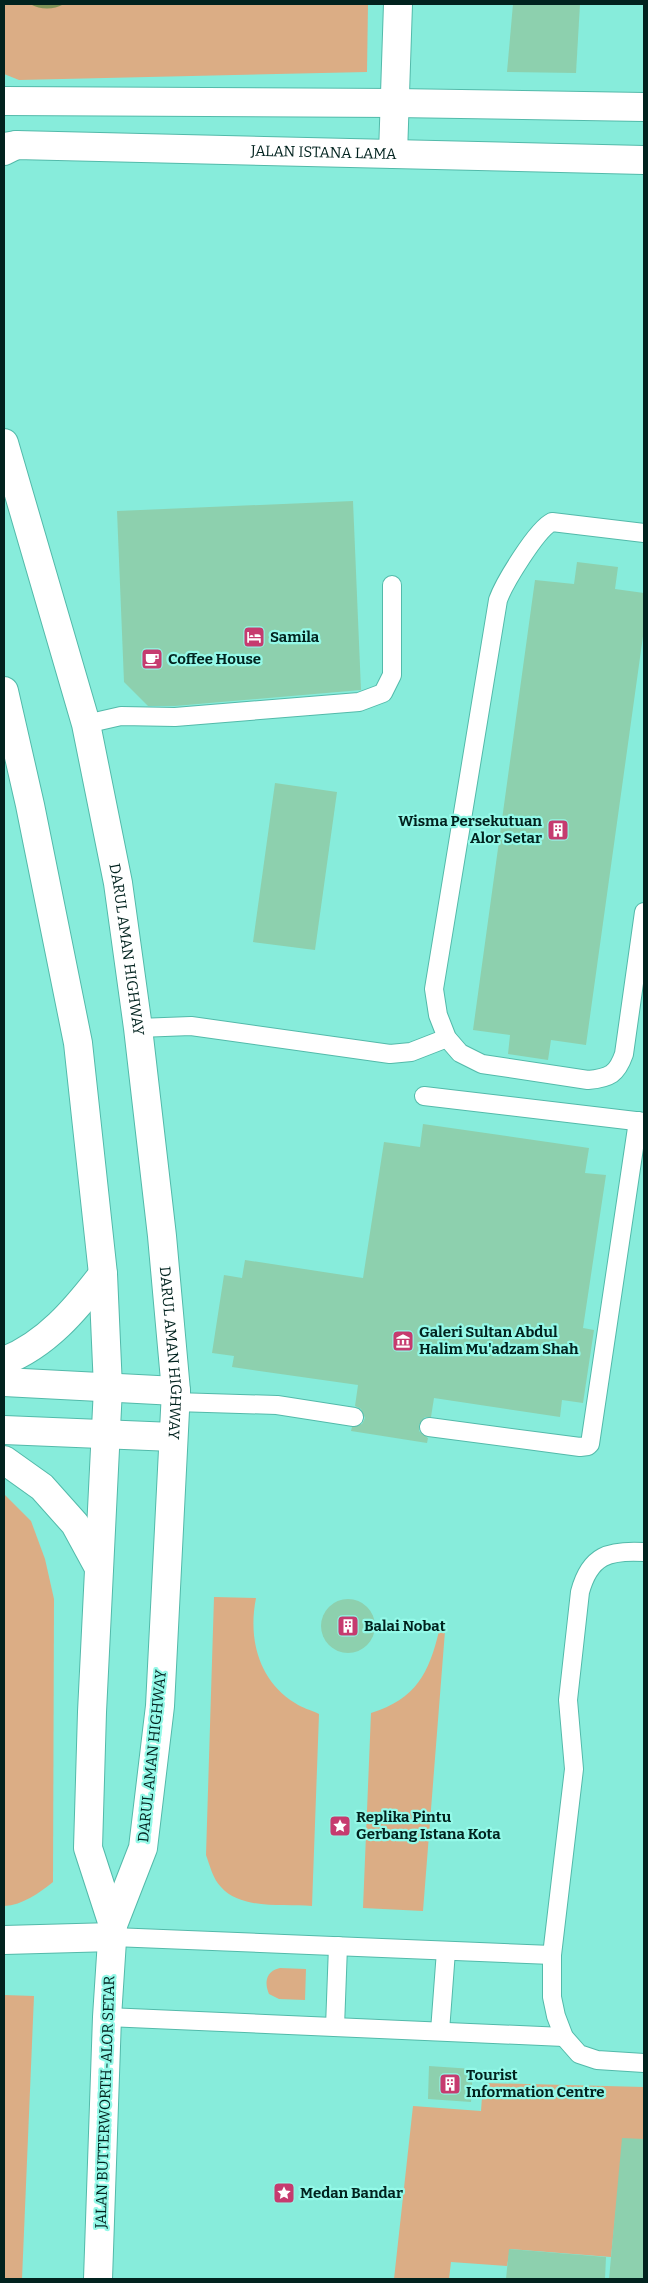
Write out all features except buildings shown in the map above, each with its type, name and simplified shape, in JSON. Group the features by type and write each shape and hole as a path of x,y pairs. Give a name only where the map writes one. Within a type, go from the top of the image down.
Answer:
{"main road":[{"path":"393,154 398,4"},
{"path":"4,101 395,103 644,107"},
{"name":"JALAN ISTANA LAMA","path":"8,148 644,160"},
{"name":"DARUL AMAN HIGHWAY","path":"4,443 86,724 118,883 138,1028 162,1236 176,1396 160,1706 143,1848 113,1931"},
{"path":"4,692 30,805 78,1042 103,1274 108,1388 92,1712 88,1848 113,1931 4,1940"},
{"path":"4,1361 56,1329 82,1302 103,1274"},
{"path":"4,1382 108,1388 176,1396"},
{"path":"4,1430 173,1437"},
{"path":"4,1460 42,1487 75,1524 99,1568"},
{"name":"JALAN BUTTERWORTH-ALOR SETAR","path":"98,2279 107,2017 113,1931"}],"lane":[{"path":"644,533 552,522 541,530 502,588 498,600 434,989 438,1015 447,1038 460,1053 482,1064 588,1080 600,1079 612,1074 620,1066 624,1054 644,912"},
{"path":"86,724 122,716 175,717 359,702 383,693 392,675 392,585"},
{"path":"138,1028 192,1026 390,1054 411,1052 447,1038"},
{"path":"424,1096 641,1121 590,1444 580,1447 429,1427"},
{"path":"176,1396 277,1405 354,1417"},
{"path":"644,1552 621,1550 606,1555 593,1564 584,1577 580,1592 568,1700 574,1769 552,1955 552,1996 556,2016 564,2037 579,2054 597,2060 644,2062"},
{"path":"113,1931 338,1946 552,1955"},
{"path":"335,2027 338,1946"},
{"path":"440,2032 446,1951"},
{"path":"107,2017 564,2037"}],"shaded area":[{"path":"4,4 368,4 367,72 19,80 4,74"},
{"path":"30,4 64,4 47,8"},
{"path":"4,1494 31,1521 45,1559 54,1599 53,1882 24,1901 4,1906"},
{"path":"214,1597 256,1598 254,1613 255,1643 264,1670 282,1694 298,1705 319,1714 312,1906 251,1903 240,1899 230,1894 218,1884 206,1855"},
{"path":"439,1631 445,1631 423,1911 363,1908 371,1713 399,1700 410,1692 425,1672"},
{"path":"275,1969 306,1969 305,2000 279,1999 269,1994 267,1978"},
{"path":"4,1995 34,1996 22,2279 4,2279"},
{"path":"483,2083 644,2087 644,2154 622,2152 611,2257 510,2249 507,2266 451,2262 449,2279 394,2279 413,2106 481,2111"}],"place":[{"name":"Samila","path":"254,637"},
{"name":"Coffee House","path":"152,659"},
{"name":"Wisma Persekutuan Alor Setar","path":"558,830"},
{"name":"Galeri Sultan Abdul Halim Mu'adzam Shah","path":"403,1341"},
{"name":"Balai Nobat","path":"348,1626"},
{"name":"Replika Pintu Gerbang Istana Kota","path":"340,1826"},
{"name":"Tourist Information Centre","path":"450,2084"},
{"name":"Medan Bandar","path":"284,2193"}]}
